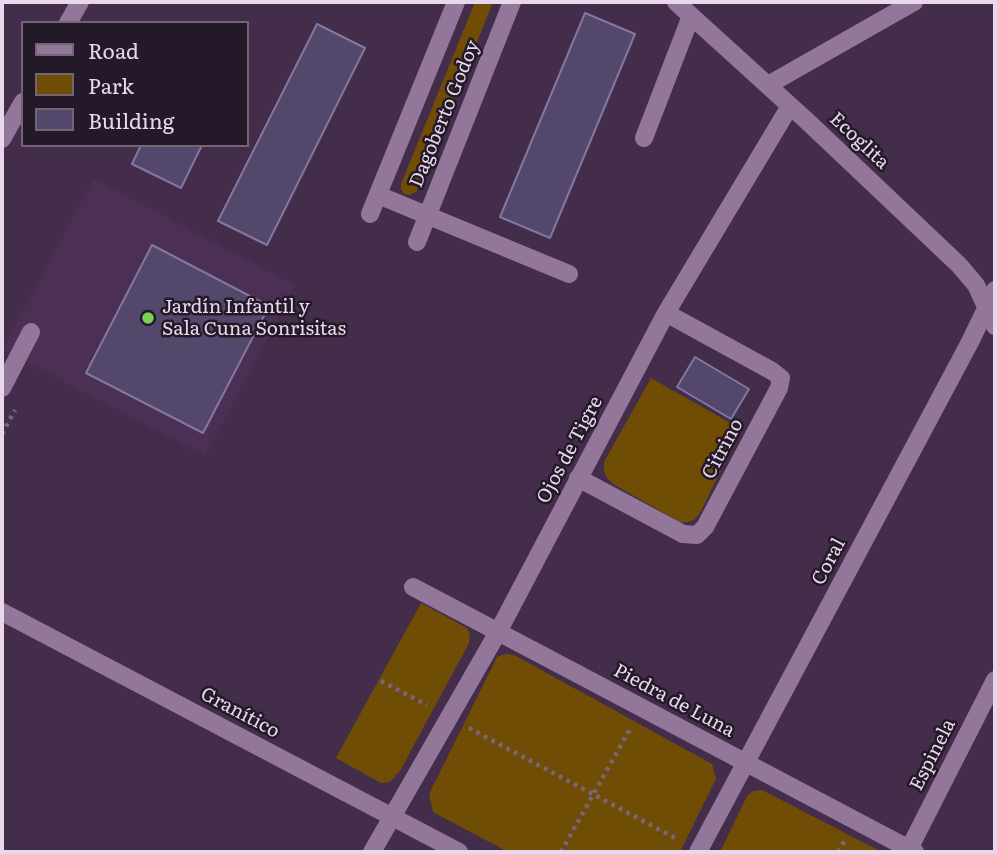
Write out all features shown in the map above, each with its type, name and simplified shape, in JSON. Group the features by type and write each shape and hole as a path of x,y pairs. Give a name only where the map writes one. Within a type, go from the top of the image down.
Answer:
{"street":[{"path":"69,21 79,2"},
{"name":"Dagoberto Godoy","path":"370,215 456,2"},
{"name":"Dagoberto Godoy","path":"417,242 512,2"},
{"name":"Ecoglita","path":"676,2 959,265 976,285 995,326"},
{"path":"768,85 914,2"},
{"path":"644,138 691,16"},
{"path":"2,139 21,106"},
{"name":"Ojos de Tigre","path":"372,852 498,632 666,313 790,106"},
{"path":"378,195 569,274"},
{"name":"Coral","path":"699,851 995,290"},
{"name":"Citrino","path":"578,478 683,534 697,536 705,527 779,388 781,378 666,313"},
{"path":"2,388 31,332"},
{"name":"Piedra de Luna","path":"413,587 912,851"},
{"name":"Granítico","path":"2,612 459,852"},
{"name":"Espinela","path":"912,851 995,680"}],"path":[{"path":"381,681 699,851"},
{"path":"561,852 642,708"}],"shaded area":[{"name":"Jardín Infantil y Sala Cuna Sonrisitas","path":"94,179 295,285 205,456 2,349"}],"green space":[{"path":"475,2 493,2 417,191 410,195 404,194 401,184"},
{"path":"651,378 741,429 700,513 688,522 680,522 613,484 604,471 604,462"},
{"path":"421,603 467,628 469,643 400,771 390,782 381,783 336,758"},
{"path":"514,655 712,764 716,779 680,852 508,852 433,812 429,794 497,657"},
{"path":"762,790 882,852 720,852 747,796 753,791"}],"building":[{"path":"585,13 635,34 550,238 500,217"},
{"path":"317,24 365,48 267,245 218,221"},
{"path":"140,147 201,147 181,188 132,164"},
{"path":"152,245 269,306 203,433 86,373"},
{"path":"695,357 749,389 731,419 677,387"}],"place":[{"name":"Jardín Infantil y Sala Cuna Sonrisitas","path":"148,318"}]}
